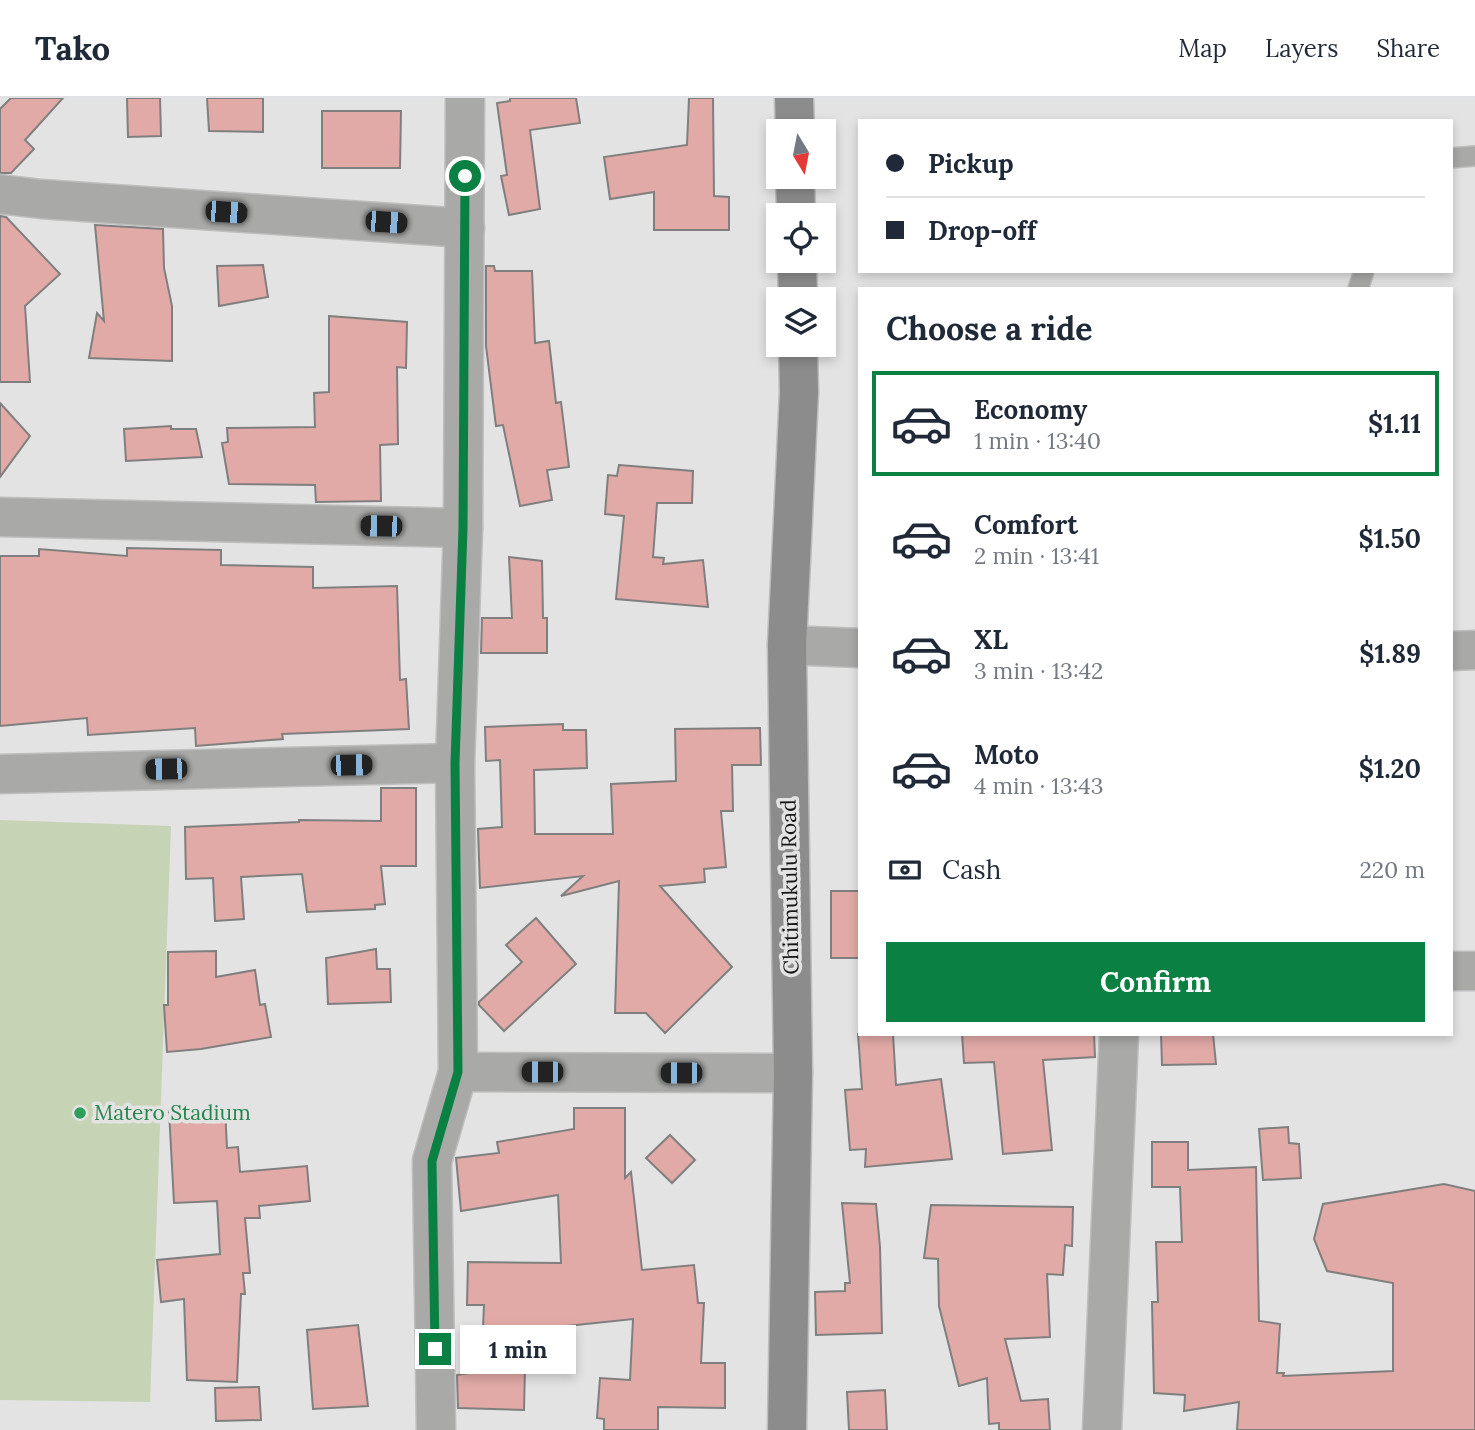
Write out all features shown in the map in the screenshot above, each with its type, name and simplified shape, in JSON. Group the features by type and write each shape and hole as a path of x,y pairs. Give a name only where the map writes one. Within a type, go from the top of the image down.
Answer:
{"street":[{"path":"436,1430 432,1161 458,1072 455,763 463,528 465,98"},
{"path":"794,98 795,119"},
{"path":"0,194 465,228"},
{"name":"Chitimukulu Road","path":"787,1430 793,1073 787,645 799,392 798,357"},
{"path":"0,517 463,528"},
{"path":"787,645 858,648"},
{"path":"1453,651 1475,650"},
{"path":"0,774 455,763"},
{"path":"1453,971 1475,971"},
{"path":"1102,1430 1119,1036"},
{"path":"458,1072 793,1073"}],"lane":[{"path":"1453,158 1475,156"}],"green space":[{"name":"Matero Stadium","path":"0,820 171,826 150,1402 0,1400"}],"building":[{"path":"11,98 63,98 25,140 34,149 11,173 0,173 0,109"},
{"path":"127,98 160,98 161,136 128,137"},
{"path":"207,98 263,98 263,132 209,131"},
{"path":"510,98 576,98 580,123 530,130 540,209 509,215 501,176 507,175 497,103 510,101"},
{"path":"689,98 713,98 714,196 729,197 729,230 654,230 654,192 610,199 604,157 687,145"},
{"path":"322,111 401,111 400,168 322,168"},
{"path":"0,216 6,217 60,274 25,306 30,382 0,382"},
{"path":"95,225 163,229 164,268 172,306 172,361 89,358 97,313 104,321"},
{"path":"263,265 268,297 219,306 217,266"},
{"path":"486,266 494,266 495,271 532,271 535,343 549,341 556,403 561,402 569,467 547,470 552,500 520,506 503,425 496,426 486,346"},
{"path":"329,316 407,322 406,368 397,367 398,444 380,445 381,501 316,502 315,485 229,484 222,443 228,442 227,428 315,427 314,393 329,392"},
{"path":"0,403 30,436 0,477"},
{"path":"171,426 171,429 196,429 202,457 126,461 124,429"},
{"path":"619,465 693,471 692,503 657,503 653,557 664,558 663,564 703,560 708,607 616,599 624,516 605,514 608,475 617,476"},
{"path":"127,548 221,550 221,565 313,567 313,588 397,586 400,680 406,679 409,729 282,734 283,739 196,746 195,728 88,735 87,718 0,726 0,556 39,556 39,549 127,556"},
{"path":"509,557 542,561 547,653 481,653 482,618 512,618"},
{"path":"563,724 563,730 586,730 587,768 534,770 535,834 613,834 611,784 676,781 675,729 760,728 761,765 732,765 733,811 721,811 726,867 704,869 705,882 660,886 732,967 665,1033 646,1013 615,1013 619,881 561,896 583,876 480,888 478,829 502,827 500,760 486,761 485,727"},
{"path":"381,788 416,788 416,866 381,866 385,904 375,905 375,909 307,912 302,874 241,877 244,919 215,921 213,878 186,879 185,827 299,820 381,821"},
{"path":"831,891 858,891 858,958 831,958"},
{"path":"536,918 576,964 504,1031 479,1002 522,962 506,945"},
{"path":"376,949 377,969 390,969 391,1002 328,1004 326,958"},
{"path":"216,951 216,977 255,970 260,1005 265,1004 271,1037 167,1052 164,1005 168,1005 168,952"},
{"path":"858,1036 893,1036 896,1085 941,1079 952,1159 865,1167 866,1149 850,1150 845,1090 862,1089"},
{"path":"962,1036 1094,1036 1095,1057 1043,1060 1052,1150 1003,1154 994,1062 964,1063"},
{"path":"1161,1036 1213,1036 1216,1064 1162,1065"},
{"path":"225,1108 227,1148 238,1147 240,1172 307,1166 310,1201 259,1206 260,1218 245,1218 250,1273 243,1273 245,1294 241,1294 237,1382 187,1380 184,1299 161,1302 157,1260 220,1254 217,1201 174,1203 169,1111"},
{"path":"574,1108 625,1108 625,1178 631,1172 642,1270 694,1265 698,1303 704,1303 701,1363 725,1363 725,1408 658,1407 658,1430 604,1430 604,1419 597,1418 600,1378 630,1380 633,1319 567,1326 565,1368 525,1367 524,1410 458,1408 457,1375 481,1371 484,1305 467,1305 468,1262 561,1263 558,1195 461,1211 456,1158 499,1153 497,1142 574,1129"},
{"path":"1288,1127 1289,1143 1299,1144 1301,1178 1263,1180 1259,1129"},
{"path":"670,1135 695,1160 672,1183 646,1158"},
{"path":"1152,1142 1188,1142 1188,1170 1256,1167 1259,1321 1280,1324 1277,1373 1284,1373 1283,1376 1393,1371 1393,1283 1327,1271 1314,1239 1323,1204 1444,1184 1475,1191 1475,1430 1237,1430 1239,1402 1184,1411 1185,1395 1154,1393 1152,1302 1158,1302 1156,1242 1182,1242 1180,1187 1152,1187"},
{"path":"842,1203 876,1204 882,1333 816,1335 815,1292 845,1291 845,1283 850,1283"},
{"path":"931,1205 1073,1207 1072,1246 1065,1245 1063,1275 1047,1274 1050,1337 1005,1339 1021,1401 1048,1399 1050,1430 999,1430 999,1423 989,1424 987,1378 959,1386 939,1306 938,1259 924,1258"},
{"path":"358,1325 368,1406 313,1409 307,1330"},
{"path":"259,1387 261,1420 216,1421 215,1388"},
{"path":"885,1390 887,1430 849,1430 847,1392"}],"place":[{"name":"Matero Stadium","path":"80,1113"}],"route":[{"path":"435,1349 432,1161 458,1072 455,763 463,528 465,176"}]}
